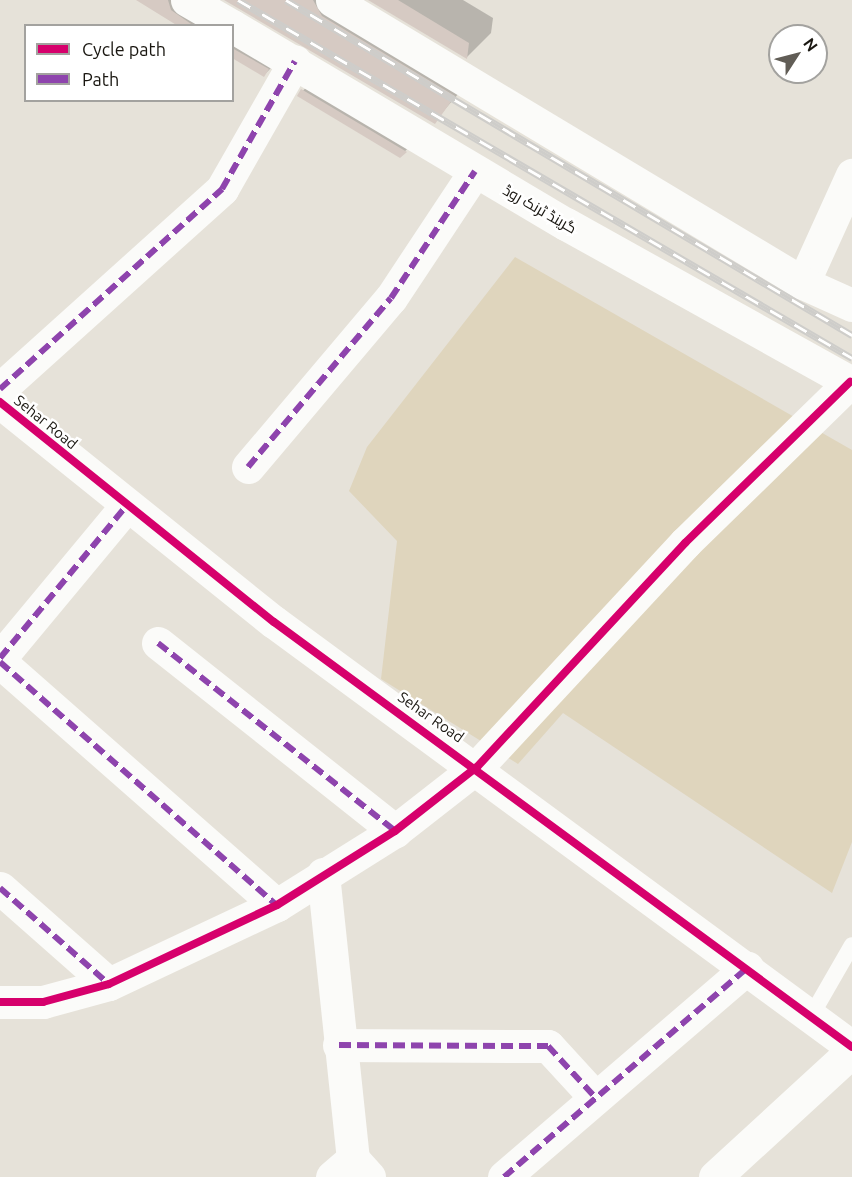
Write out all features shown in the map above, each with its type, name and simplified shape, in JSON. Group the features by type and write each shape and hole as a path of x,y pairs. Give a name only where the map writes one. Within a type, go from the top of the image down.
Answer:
{"street":[{"name":"گرینڈ ٹرنک روڈ","path":"187,0 229,24"},
{"path":"332,0 803,283 852,305"},
{"name":"گرینڈ ٹرنک روڈ","path":"234,27 295,61 475,171 851,383"},
{"path":"0,389 222,189 295,61"},
{"path":"248,467 391,298 475,171"},
{"path":"803,283 852,175"},
{"path":"0,1002 43,1002 109,984 277,904 395,831 477,767 685,543 851,383"},
{"name":"Sehar Road","path":"0,402 274,622 477,767 852,1049"},
{"path":"127,505 0,660 277,904"},
{"path":"158,643 395,831"},
{"path":"323,874 352,1171"},
{"path":"0,888 109,984"},
{"path":"504,1177 593,1095 747,968"},
{"path":"339,1045 548,1046 593,1095"},
{"path":"715,1177 852,1049"}],"lane":[{"path":"810,1018 852,945"}],"shaded area":[{"path":"515,257 852,450 852,842 832,893 563,713 518,764 381,679 397,541 349,491 367,447"}],"building":[{"path":"136,0 168,0 171,10 191,24 175,24"},
{"path":"224,0 313,0 322,16 455,96 435,124"},
{"path":"368,0 398,0 469,43 467,59"},
{"path":"234,49 269,69 264,77 234,59"},
{"path":"301,89 407,152 400,158 297,96"}],"railway":[{"path":"238,0 852,358"},
{"path":"286,0 852,335"}],"marked path":[{"path":"0,389 222,189 295,61"},
{"path":"248,467 391,298 475,171"},
{"path":"0,658 127,505"},
{"path":"158,643 395,831"},
{"path":"0,662 277,905"},
{"path":"0,888 109,984"},
{"path":"504,1177 747,968"},
{"path":"339,1045 548,1046 593,1095"}],"cycle path":[{"path":"0,1002 43,1002 109,984 277,905 395,831 477,767 685,543 850,382"},
{"path":"0,402 274,622 852,1047"}]}
